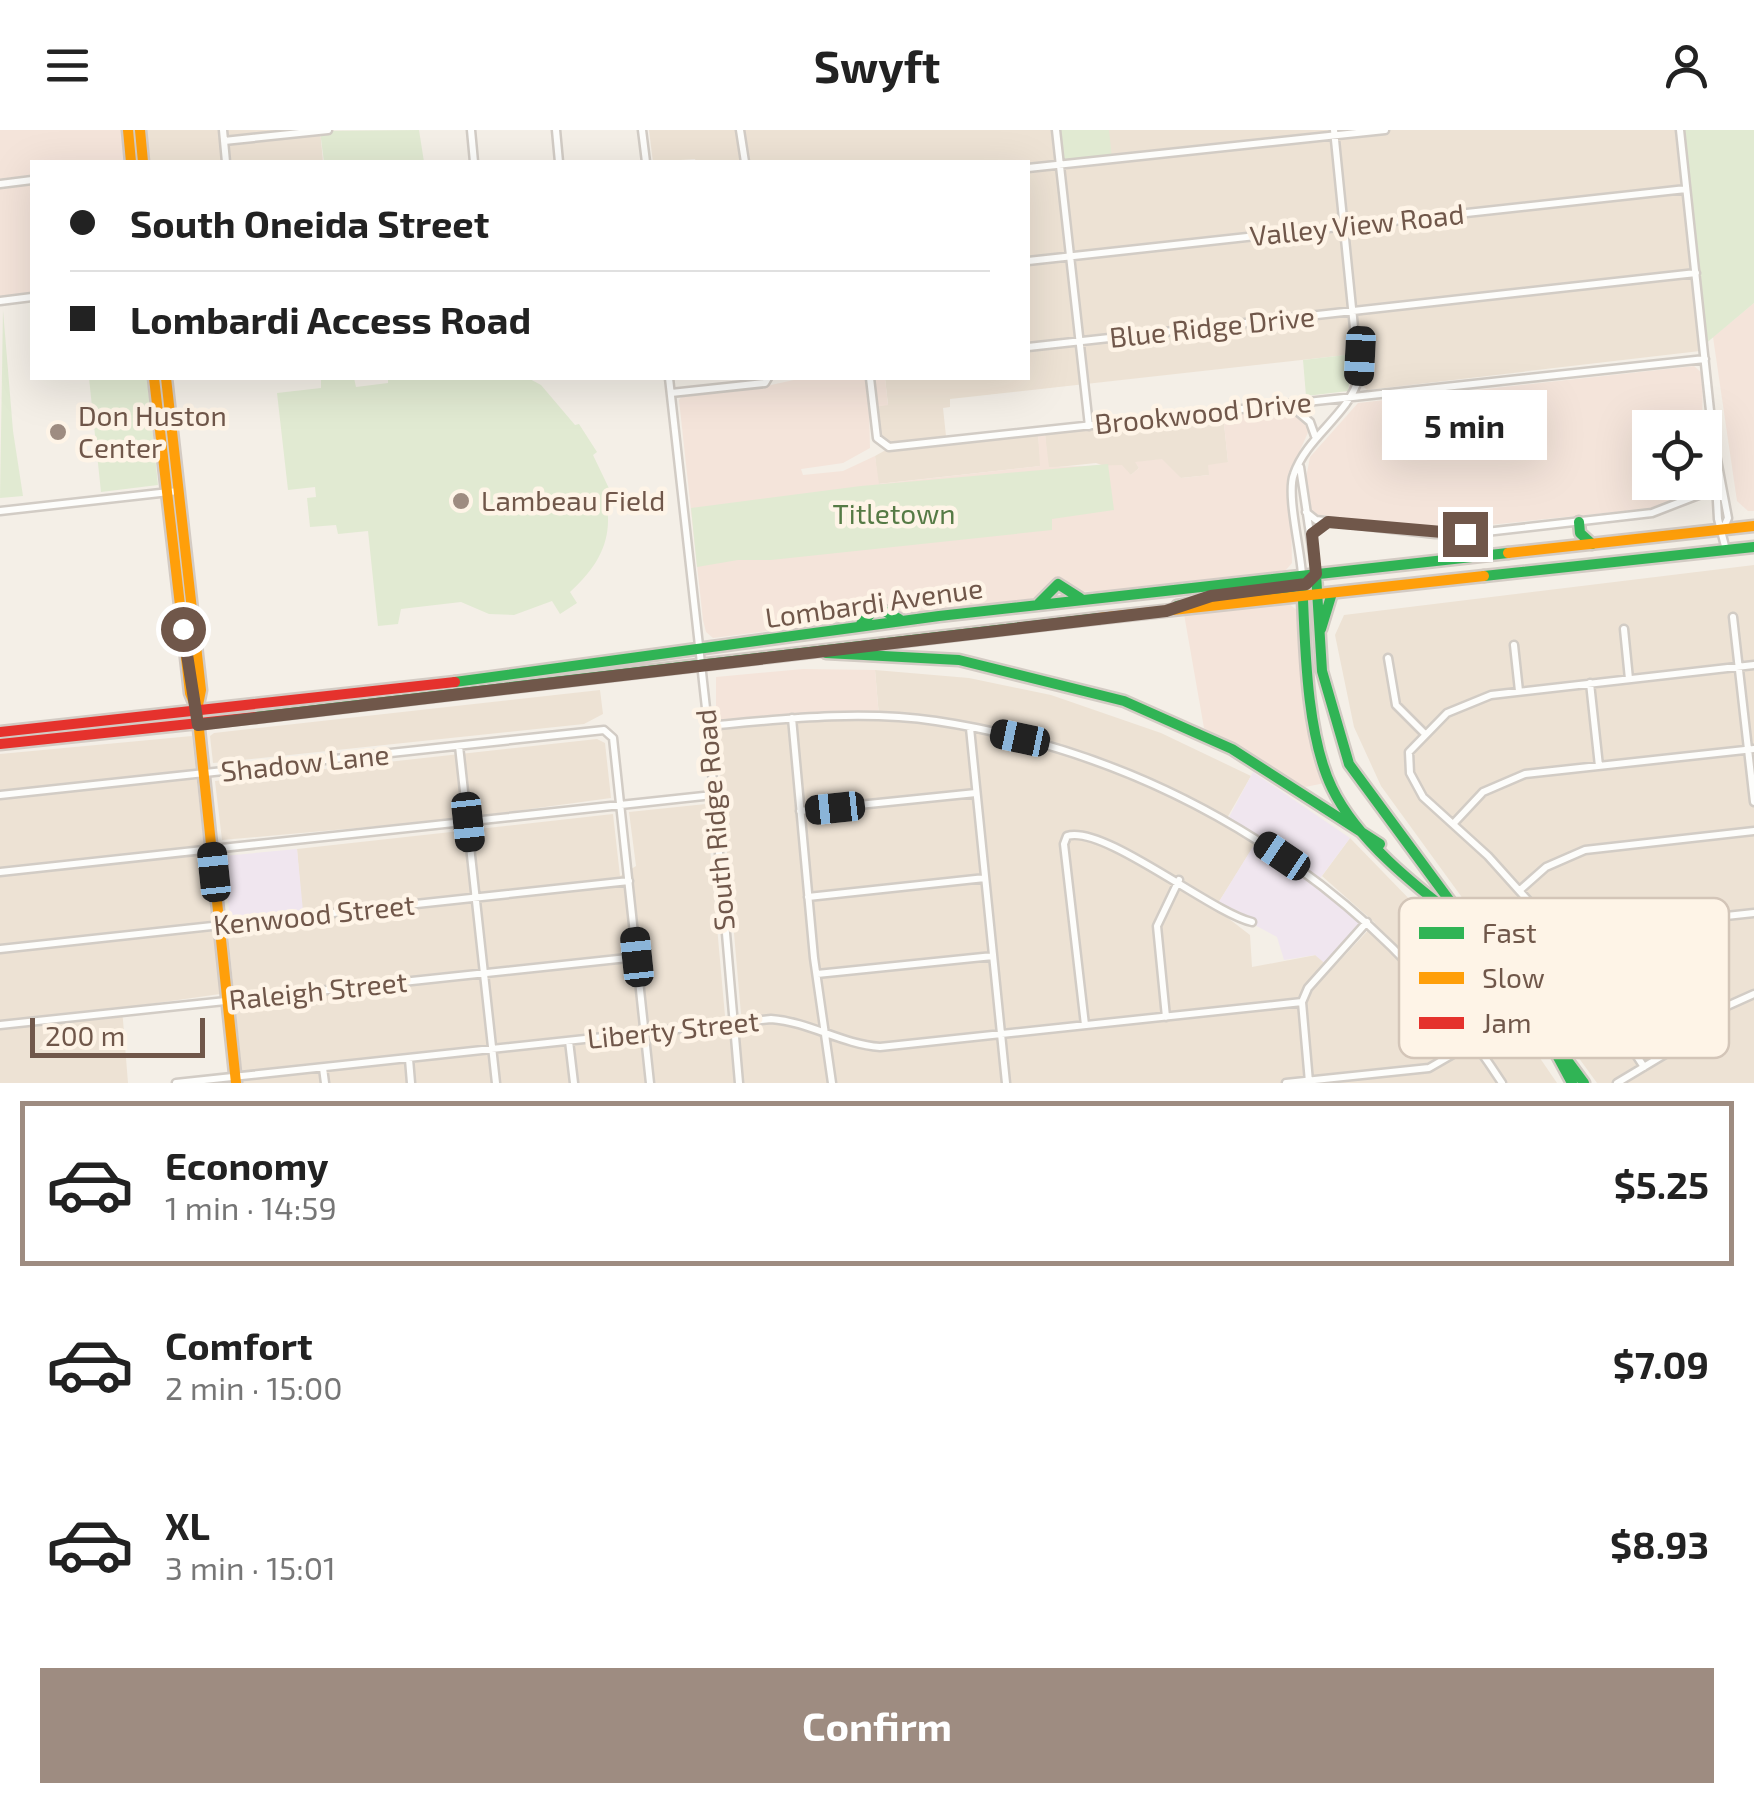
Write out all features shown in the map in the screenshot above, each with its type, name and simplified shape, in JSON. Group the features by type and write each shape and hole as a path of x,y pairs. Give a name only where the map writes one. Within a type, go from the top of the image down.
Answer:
{"main road":[{"path":"128,130 131,160"},
{"path":"140,130 143,160"},
{"path":"154,380 201,692 196,710 236,1080"},
{"path":"166,380 173,492"},
{"path":"1437,898 1343,807 1326,774 1306,588 1316,574 1754,526"},
{"path":"1568,548 1579,528 1595,545"},
{"name":"Lombardi Avenue","path":"0,732 518,676 854,627 877,607 902,620 1086,599 1306,588 1332,592 1754,547"},
{"path":"1031,606 1047,598 1058,584 1086,599"},
{"path":"1306,588 1319,636 1331,717 1350,768 1445,898"},
{"name":"Lombardi Avenue","path":"0,744 198,725 1166,611 1306,588"},
{"path":"1319,636 1332,592"},
{"path":"814,650 959,660 1033,675 1124,702 1232,749 1380,844"},
{"path":"1559,1058 1572,1083"},
{"path":"1566,1058 1584,1083"}],"street":[{"path":"223,130 226,160"},
{"path":"224,141 328,130"},
{"path":"471,130 474,160"},
{"path":"556,130 560,160"},
{"path":"642,130 646,160"},
{"path":"740,130 744,160"},
{"path":"1056,130 1089,426"},
{"path":"1030,168 1385,130"},
{"path":"1680,130 1710,410"},
{"path":"1306,588 1292,484 1315,438 1350,398 1357,383 1360,356 1334,133"},
{"path":"0,184 30,180"},
{"name":"Valley View Road","path":"1030,261 1686,189"},
{"name":"Blue Ridge Drive","path":"1030,347 1696,274"},
{"path":"0,301 30,297"},
{"name":"Brookwood Drive","path":"870,380 880,445 1705,360"},
{"name":"South Ridge Road","path":"670,380 708,726 739,1083"},
{"path":"671,394 767,380"},
{"path":"1287,404 1310,422 1315,438"},
{"path":"1299,466 1316,574"},
{"path":"1722,478 1728,518 1723,530"},
{"path":"0,510 173,492"},
{"path":"1306,512 1328,522 1449,534 1579,528 1668,510 1685,500"},
{"path":"1717,500 1726,550"},
{"path":"1312,534 1328,522"},
{"path":"1733,617 1754,802"},
{"path":"1624,629 1629,679"},
{"path":"1514,645 1519,691"},
{"path":"1388,658 1396,705 1424,733"},
{"path":"1526,898 1423,797 1410,773 1409,752 1424,733 1462,705 1519,691 1754,666"},
{"path":"1590,683 1599,766"},
{"path":"708,726 792,718 884,717 970,728 1072,753 1187,799 1302,869 1367,922 1399,954"},
{"path":"792,718 808,897 832,1083"},
{"path":"970,728 1006,1083"},
{"name":"Shadow Lane","path":"0,796 609,733 620,805"},
{"path":"459,746 496,1083"},
{"path":"1454,824 1484,792 1504,780 1751,749"},
{"path":"800,812 976,793"},
{"path":"0,872 713,794"},
{"path":"620,805 650,1083"},
{"path":"1520,890 1546,867 1585,850 1754,831"},
{"path":"1085,1026 1064,844 1067,836 1085,836 1179,880 1240,920 1252,922"},
{"path":"808,897 985,878"},
{"path":"1166,1017 1157,926 1179,880"},
{"name":"Kenwood Street","path":"0,949 629,881"},
{"path":"1729,916 1754,913"},
{"path":"1309,1082 1302,1002 1308,988 1367,922"},
{"path":"817,974 994,956"},
{"name":"Raleigh Street","path":"0,1025 637,957"},
{"path":"1729,1005 1754,994"},
{"name":"Liberty Street","path":"176,1083 236,1080 734,1022 795,1020 857,1045 880,1047 1302,1002"},
{"path":"569,1041 574,1083"},
{"path":"410,1058 412,1083"},
{"path":"1286,1083 1428,1068 1446,1058"},
{"path":"1485,1058 1502,1083"},
{"path":"1638,1058 1644,1067"},
{"path":"1617,1083 1656,1058"},
{"path":"323,1068 325,1083"}],"shaded area":[{"path":"0,130 128,130 131,160 30,160 30,297 0,301"},
{"path":"143,130 320,130 323,160 146,160"},
{"path":"649,130 1675,130 1700,351 1367,390 1362,385 1364,353 950,399 950,407 943,408 946,436 887,444 882,440 878,406 888,404 885,380 1030,380 1030,160 653,160"},
{"path":"1754,303 1754,511 1748,511 1737,501 1713,337"},
{"path":"1694,366 1703,374 1702,410 1632,410 1632,500 1677,500 1665,507 1449,529 1311,514 1305,483 1310,457 1358,403"},
{"path":"794,380 865,380 867,391 876,390 875,380 885,380 888,405 869,408 870,448 843,463 801,469 803,475 843,471 875,456 879,484 1040,466 1038,434 1045,434 1049,467 1122,465 1131,475 1139,468 1135,462 1162,459 1181,478 1209,475 1208,465 1228,462 1223,414 1289,408 1310,428 1290,473 1292,563 1285,571 1267,575 1138,589 1074,592 1064,584 1042,597 956,609 894,614 882,604 872,605 862,619 713,638 706,632 703,620 679,400 682,396"},
{"path":"1223,414 1228,462 1209,475 1181,478 1136,463 1139,468 1131,475 1096,463 1048,468 1045,434"},
{"path":"1038,434 1041,466 878,484 875,456 884,451"},
{"path":"1754,565 1754,1083 1597,1083 1579,1058 1729,1058 1729,898 1462,898 1381,786 1354,727 1335,635 1344,615"},
{"path":"1288,603 1298,611 1311,727 1325,783 1305,787 1204,728 1184,614"},
{"path":"803,669 875,670 879,717 716,725 716,677"},
{"path":"875,670 969,678 1051,695 1161,733 1251,776 1223,825 1255,844 1215,908 1250,935 1252,967 1316,955 1332,969 1375,923 1322,876 1350,838 1408,898 1399,898 1399,1058 1540,1058 1557,1083 243,1083 228,933 303,921 297,849 613,814 620,876 636,866 629,812 706,804 725,1016 741,1014 716,725 879,716"},
{"path":"600,690 603,714 584,724 213,763 210,736 214,733"},
{"path":"192,736 220,994 122,1008 128,1083 0,1083 0,754"},
{"path":"597,739 605,743 611,798 457,819 222,840 215,781"},
{"path":"1253,772 1350,838 1318,881 1367,922 1328,966 1315,955 1284,960 1277,937 1217,905 1257,840 1227,821"},
{"path":"297,849 303,911 230,919 223,856"}],"green space":[{"path":"419,130 424,160 324,160 320,131"},
{"path":"1056,130 1109,130 1112,159 1060,165"},
{"path":"1682,130 1754,130 1754,303 1704,345"},
{"path":"3,310 23,496 0,498"},
{"path":"1354,354 1348,391 1306,396 1303,360"},
{"path":"89,380 147,380 158,485 101,492"},
{"name":"Lambeau Field","path":"321,380 354,380 356,387 388,380 532,380 541,385 575,425 579,424 597,452 593,455 616,503 607,506 607,530 601,552 570,592 577,603 560,614 552,601 514,615 489,614 461,602 401,609 398,624 378,626 368,531 338,534 336,525 310,527 307,498 316,497 315,487 288,490 277,393 321,388"},
{"name":"Titletown","path":"1108,464 1114,510 1052,519 1052,530 697,567 691,508 861,486"}],"traffic: fast":[{"path":"1579,522 1580,533 1592,544"},
{"path":"1484,576 1754,547"},
{"path":"455,682 939,616 1508,553"},
{"path":"1316,574 1322,671 1349,764 1448,898"},
{"path":"1302,576 1311,713 1332,788 1372,844 1432,898"},
{"path":"1039,603 1058,584 1080,598"},
{"path":"1177,606 1305,585"},
{"path":"1321,629 1332,593"},
{"path":"861,624 877,607 899,619"},
{"path":"256,717 1099,618"},
{"path":"826,653 959,660 1124,701 1232,749 1380,844"},
{"path":"1559,1058 1572,1083"},
{"path":"1566,1058 1584,1083"}],"traffic: slow":[{"path":"128,130 131,160"},
{"path":"140,130 143,160"},
{"path":"154,380 190,693 197,710 236,1083"},
{"path":"166,380 201,690 197,710"},
{"path":"1508,553 1754,526"},
{"path":"1099,618 1484,576"}],"traffic: jam":[{"path":"0,732 455,682"},
{"path":"0,744 256,717"}],"place":[{"name":"Don Huston Center","path":"58,432"},
{"name":"Lambeau Field","path":"461,501"}],"route":[{"path":"183,629 190,696 198,725 1166,611 1211,596 1303,586 1316,574 1312,534 1328,522 1465,534"}]}
